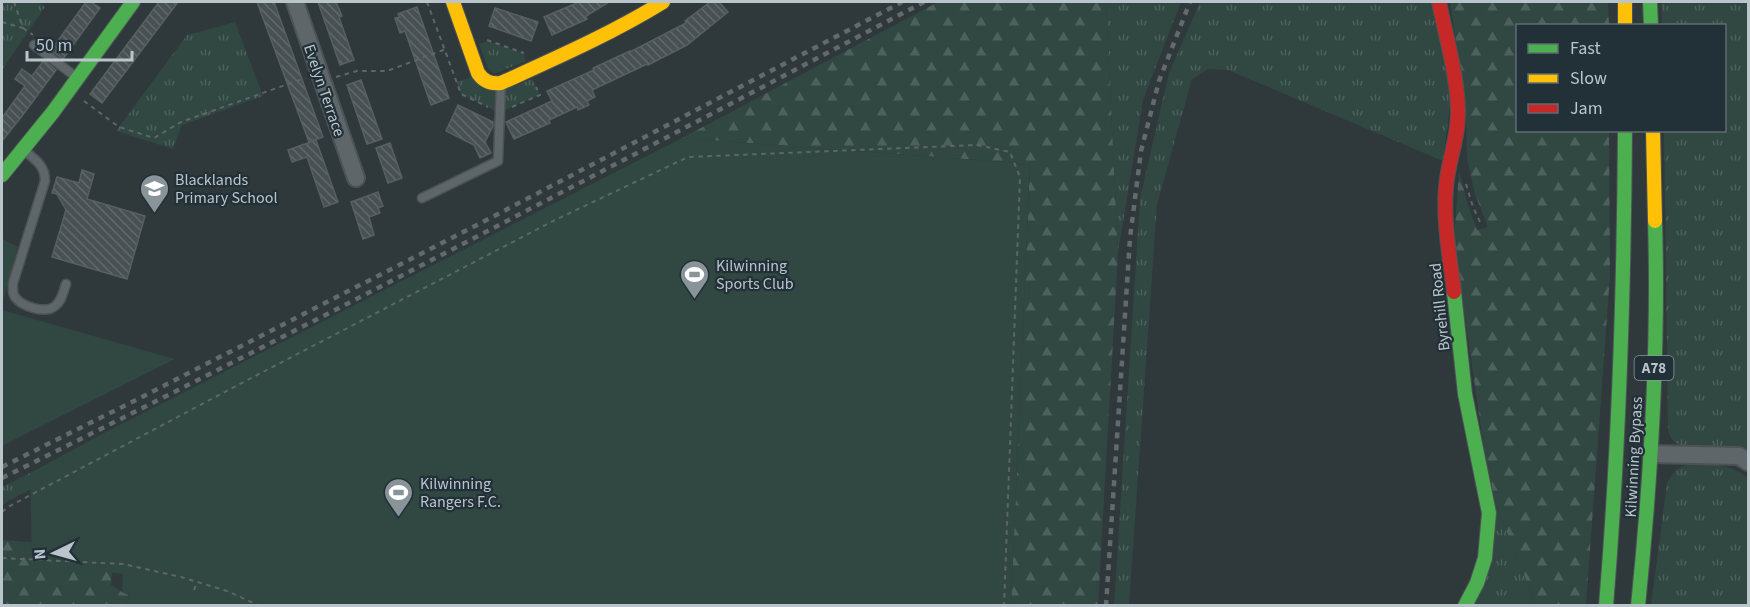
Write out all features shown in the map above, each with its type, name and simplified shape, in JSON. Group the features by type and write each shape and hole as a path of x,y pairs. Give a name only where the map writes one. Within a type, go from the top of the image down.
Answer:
{"main road":[{"path":"2,175 79,79 133,2"},
{"path":"453,2 478,73 485,82 496,84 620,27 663,2"},
{"name":"Byrehill Road","path":"1439,2 1452,64 1458,110 1457,136 1446,185 1445,209 1465,394 1489,513 1485,558 1477,583 1465,606"},
{"path":"1625,2 1625,24"},
{"path":"1650,2 1651,24"},
{"name":"Kilwinning Bypass","path":"1606,606 1612,536 1624,278 1625,132"},
{"name":"Kilwinning Bypass","path":"1638,606 1651,454 1657,277 1653,132"}],"street":[{"name":"Evelyn Terrace","path":"296,2 356,178"},
{"path":"1651,454 1739,456 1749,462"}],"lane":[{"path":"34,45 79,79"},
{"path":"422,198 498,161 496,84"},
{"path":"23,150 40,165 45,181 13,283 13,293 23,303 42,310 50,310 60,302 66,284"}],"path":[{"path":"2,22 23,28 14,2"},
{"path":"69,91 119,127 154,138 181,122 321,77 357,70 387,71 487,39 524,52 532,69"},
{"path":"2,512 236,386 555,220 688,157 977,145 1010,152 1020,177 1004,606"},
{"path":"1466,181 1467,191 1481,224"},
{"path":"2,558 123,564 163,572 227,591 260,606"},
{"path":"194,590 197,582"}],"green space":[{"path":"2,2 39,2 45,7 2,70"},
{"path":"938,2 1106,2 1118,253 1098,605 1011,605 1030,164 682,138"},
{"path":"1106,2 1181,2 1143,100 1118,253"},
{"path":"1200,2 1433,2 1451,97 1443,161 1228,70 1208,69 1192,79 1157,205 1129,605 1114,606 1140,198 1169,73"},
{"path":"1450,2 1608,2 1609,24 1516,24 1516,132 1609,132 1610,275 1586,605 1536,605 1495,502 1485,455 1454,241 1459,170 1477,230 1488,227 1475,194 1467,159 1466,108"},
{"path":"1661,2 1748,2 1748,450 1709,450 1680,445 1670,436 1668,429 1664,132 1726,132 1726,24 1662,24"},
{"path":"235,22 263,96 182,125 173,149 116,131 187,35"},
{"path":"487,41 523,53 526,61 494,74 488,68 479,44"},
{"path":"471,77 496,89 496,111 461,94 457,82"},
{"path":"532,79 540,95 505,110 505,89"},
{"name":"Kilwinning Sports Club","path":"682,138 1030,164 1011,605 127,606 129,595 122,592 123,574 32,564 30,473 100,435"},
{"path":"2,239 18,247 2,304"},
{"path":"2,310 175,359 2,446"},
{"path":"110,448 2,506 2,487 30,473"},
{"path":"1690,464 1728,467 1748,478 1748,605 1651,606 1667,483 1676,470"},
{"path":"1495,502 1536,605 1474,606"},
{"path":"2,540 66,545 113,558 111,585 129,595 127,605 2,605"}],"building":[{"path":"86,2 91,2 100,8 63,59 51,50"},
{"path":"159,2 178,2 102,103 90,94"},
{"path":"257,2 274,2 323,137 309,142"},
{"path":"318,2 336,2 354,60 340,65"},
{"path":"579,2 609,2 586,16 587,19 552,35 544,17"},
{"path":"710,2 719,2 728,12 687,45 592,90 595,97 587,101 589,105 578,110 577,107 549,120 550,123 514,139 506,122 552,101 547,91 686,23 685,21"},
{"path":"417,7 449,98 431,105 405,31 400,33 395,18 400,17 398,14"},
{"path":"495,8 538,22 531,41 489,26"},
{"path":"44,60 56,70 2,141 2,118 25,86 15,79 22,69 32,76"},
{"path":"361,80 382,139 367,144 347,85"},
{"path":"458,105 493,122 485,142 491,153 480,158 474,145 446,131"},
{"path":"316,140 338,202 324,207 307,157 292,162 288,150"},
{"path":"390,143 402,178 388,183 376,148"},
{"path":"82,170 94,174 87,199 145,216 127,279 52,257 66,210 57,194 52,193 57,177 79,183"},
{"path":"378,192 383,206 378,208 380,213 369,217 374,235 363,239 351,202"}],"railway":[{"path":"2,467 477,225 902,2"},
{"path":"2,478 349,303 924,2"},
{"path":"1106,606 1130,238 1141,151 1159,81 1190,2"}],"traffic: fast":[{"path":"2,175 53,112 133,2"},
{"path":"1650,2 1651,24"},
{"path":"1606,606 1620,368 1625,132"},
{"path":"1638,606 1653,414 1656,317 1655,221"},
{"path":"1454,292 1465,394 1489,513 1485,558 1477,583 1465,606"}],"traffic: slow":[{"path":"453,2 478,73 491,83 501,83 583,45 663,2"},
{"path":"1625,2 1625,24"},
{"path":"1653,132 1655,221"}],"traffic: jam":[{"path":"1439,2 1453,69 1458,110 1457,130 1447,177 1445,200 1447,240 1454,292"}],"place":[{"name":"Blacklands Primary School","path":"154,214"},
{"name":"Kilwinning Sports Club","path":"695,300"},
{"name":"Kilwinning Rangers F.C.","path":"399,518"}]}
